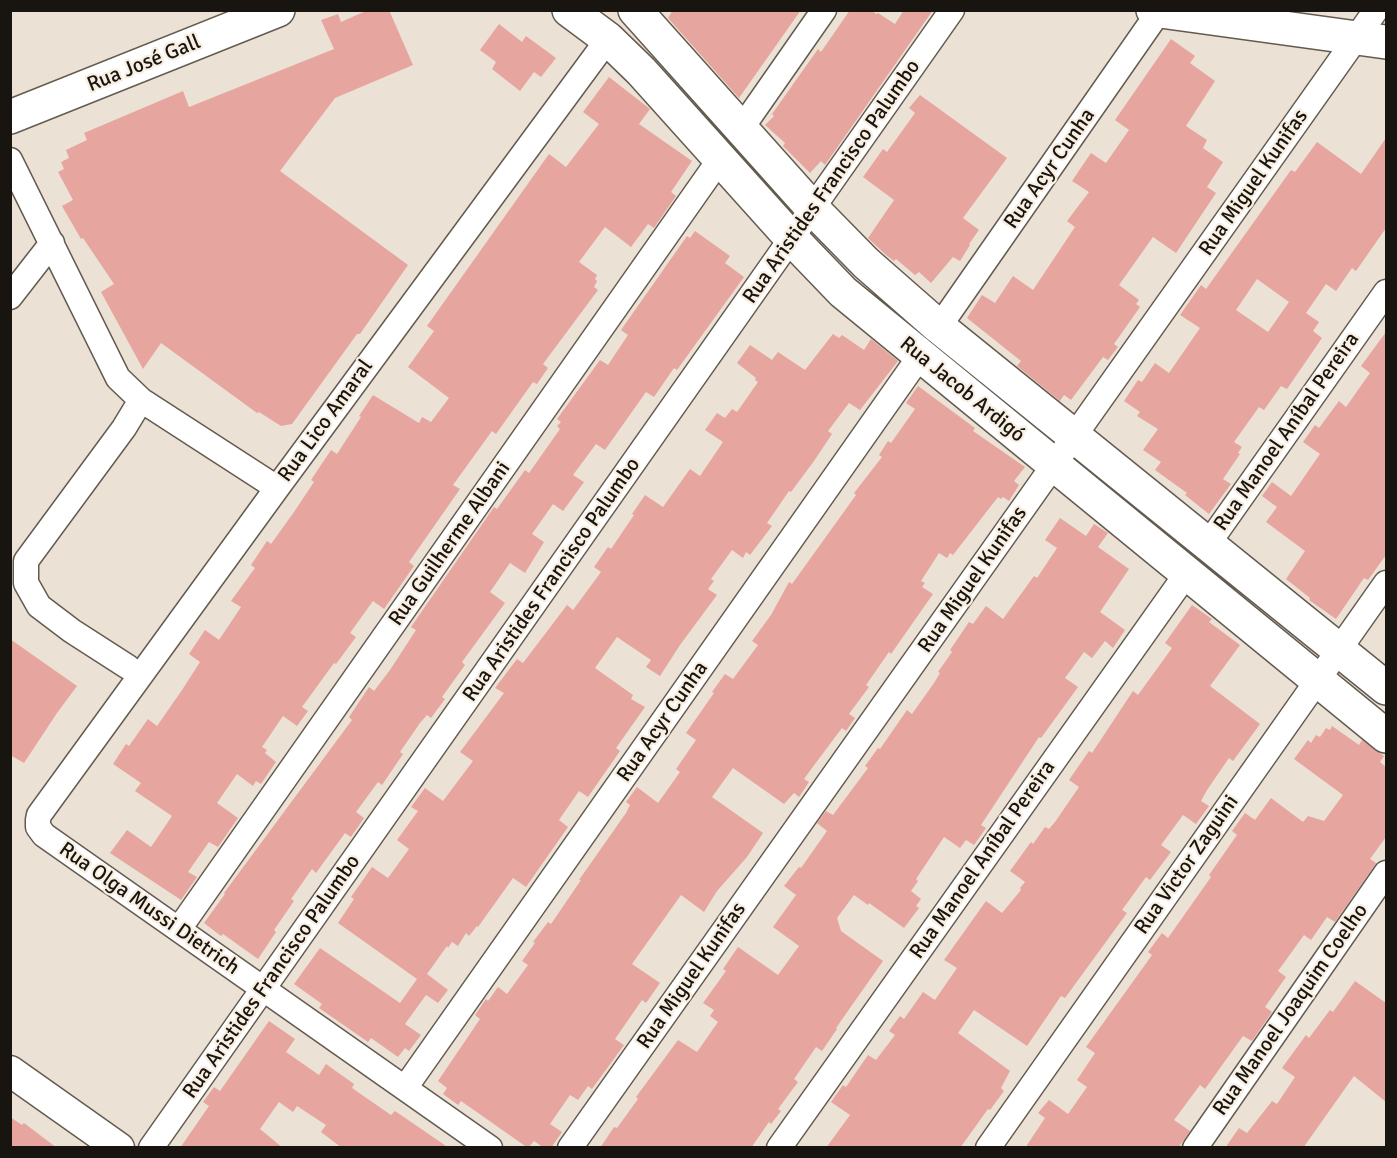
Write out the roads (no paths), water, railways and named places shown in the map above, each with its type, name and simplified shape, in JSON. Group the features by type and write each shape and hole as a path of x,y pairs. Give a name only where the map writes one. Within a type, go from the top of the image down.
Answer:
{"main road":[{"name":"Rua José Gall","path":"10,117 278,10"},
{"name":"Rua Jacob Ardigó","path":"569,10 608,39 641,71 792,239 843,292 1386,736"},
{"name":"Rua Lico Amaral","path":"608,39 628,10"},
{"name":"Rua Jacob Ardigó","path":"635,10 813,209 866,263 939,327 1386,688"},
{"path":"1158,11 1371,40"}],"street":[{"path":"741,129 824,10"},
{"name":"Rua Aristides Francisco Palumbo","path":"151,1148 952,10"},
{"name":"Rua Miguel Kunifas","path":"570,1148 1075,436 1371,40 1376,10"},
{"name":"Rua Acyr Cunha","path":"939,327 1158,11"},
{"name":"Rua Lico Amaral","path":"44,835 39,827 39,815 608,39"},
{"name":"Rua Guilherme Albani","path":"179,929 720,159"},
{"path":"10,160 118,378 141,400 277,488"},
{"path":"10,297 52,243"},
{"name":"Rua Manoel Aníbal Pereira","path":"1208,544 1386,292"},
{"name":"Rua Acyr Cunha","path":"405,1088 920,356"},
{"path":"128,667 72,631 39,606 26,583 26,561 124,428 141,400"},
{"name":"Rua Manoel Aníbal Pereira","path":"778,1148 1186,573"},
{"name":"Rua Victor Zaguini","path":"988,1148 1386,583"},
{"name":"Rua Olga Mussi Dietrich","path":"44,835 490,1148"},
{"name":"Rua Manoel Joaquim Coelho","path":"1195,1148 1386,873"},
{"path":"10,1071 119,1148"}]}
